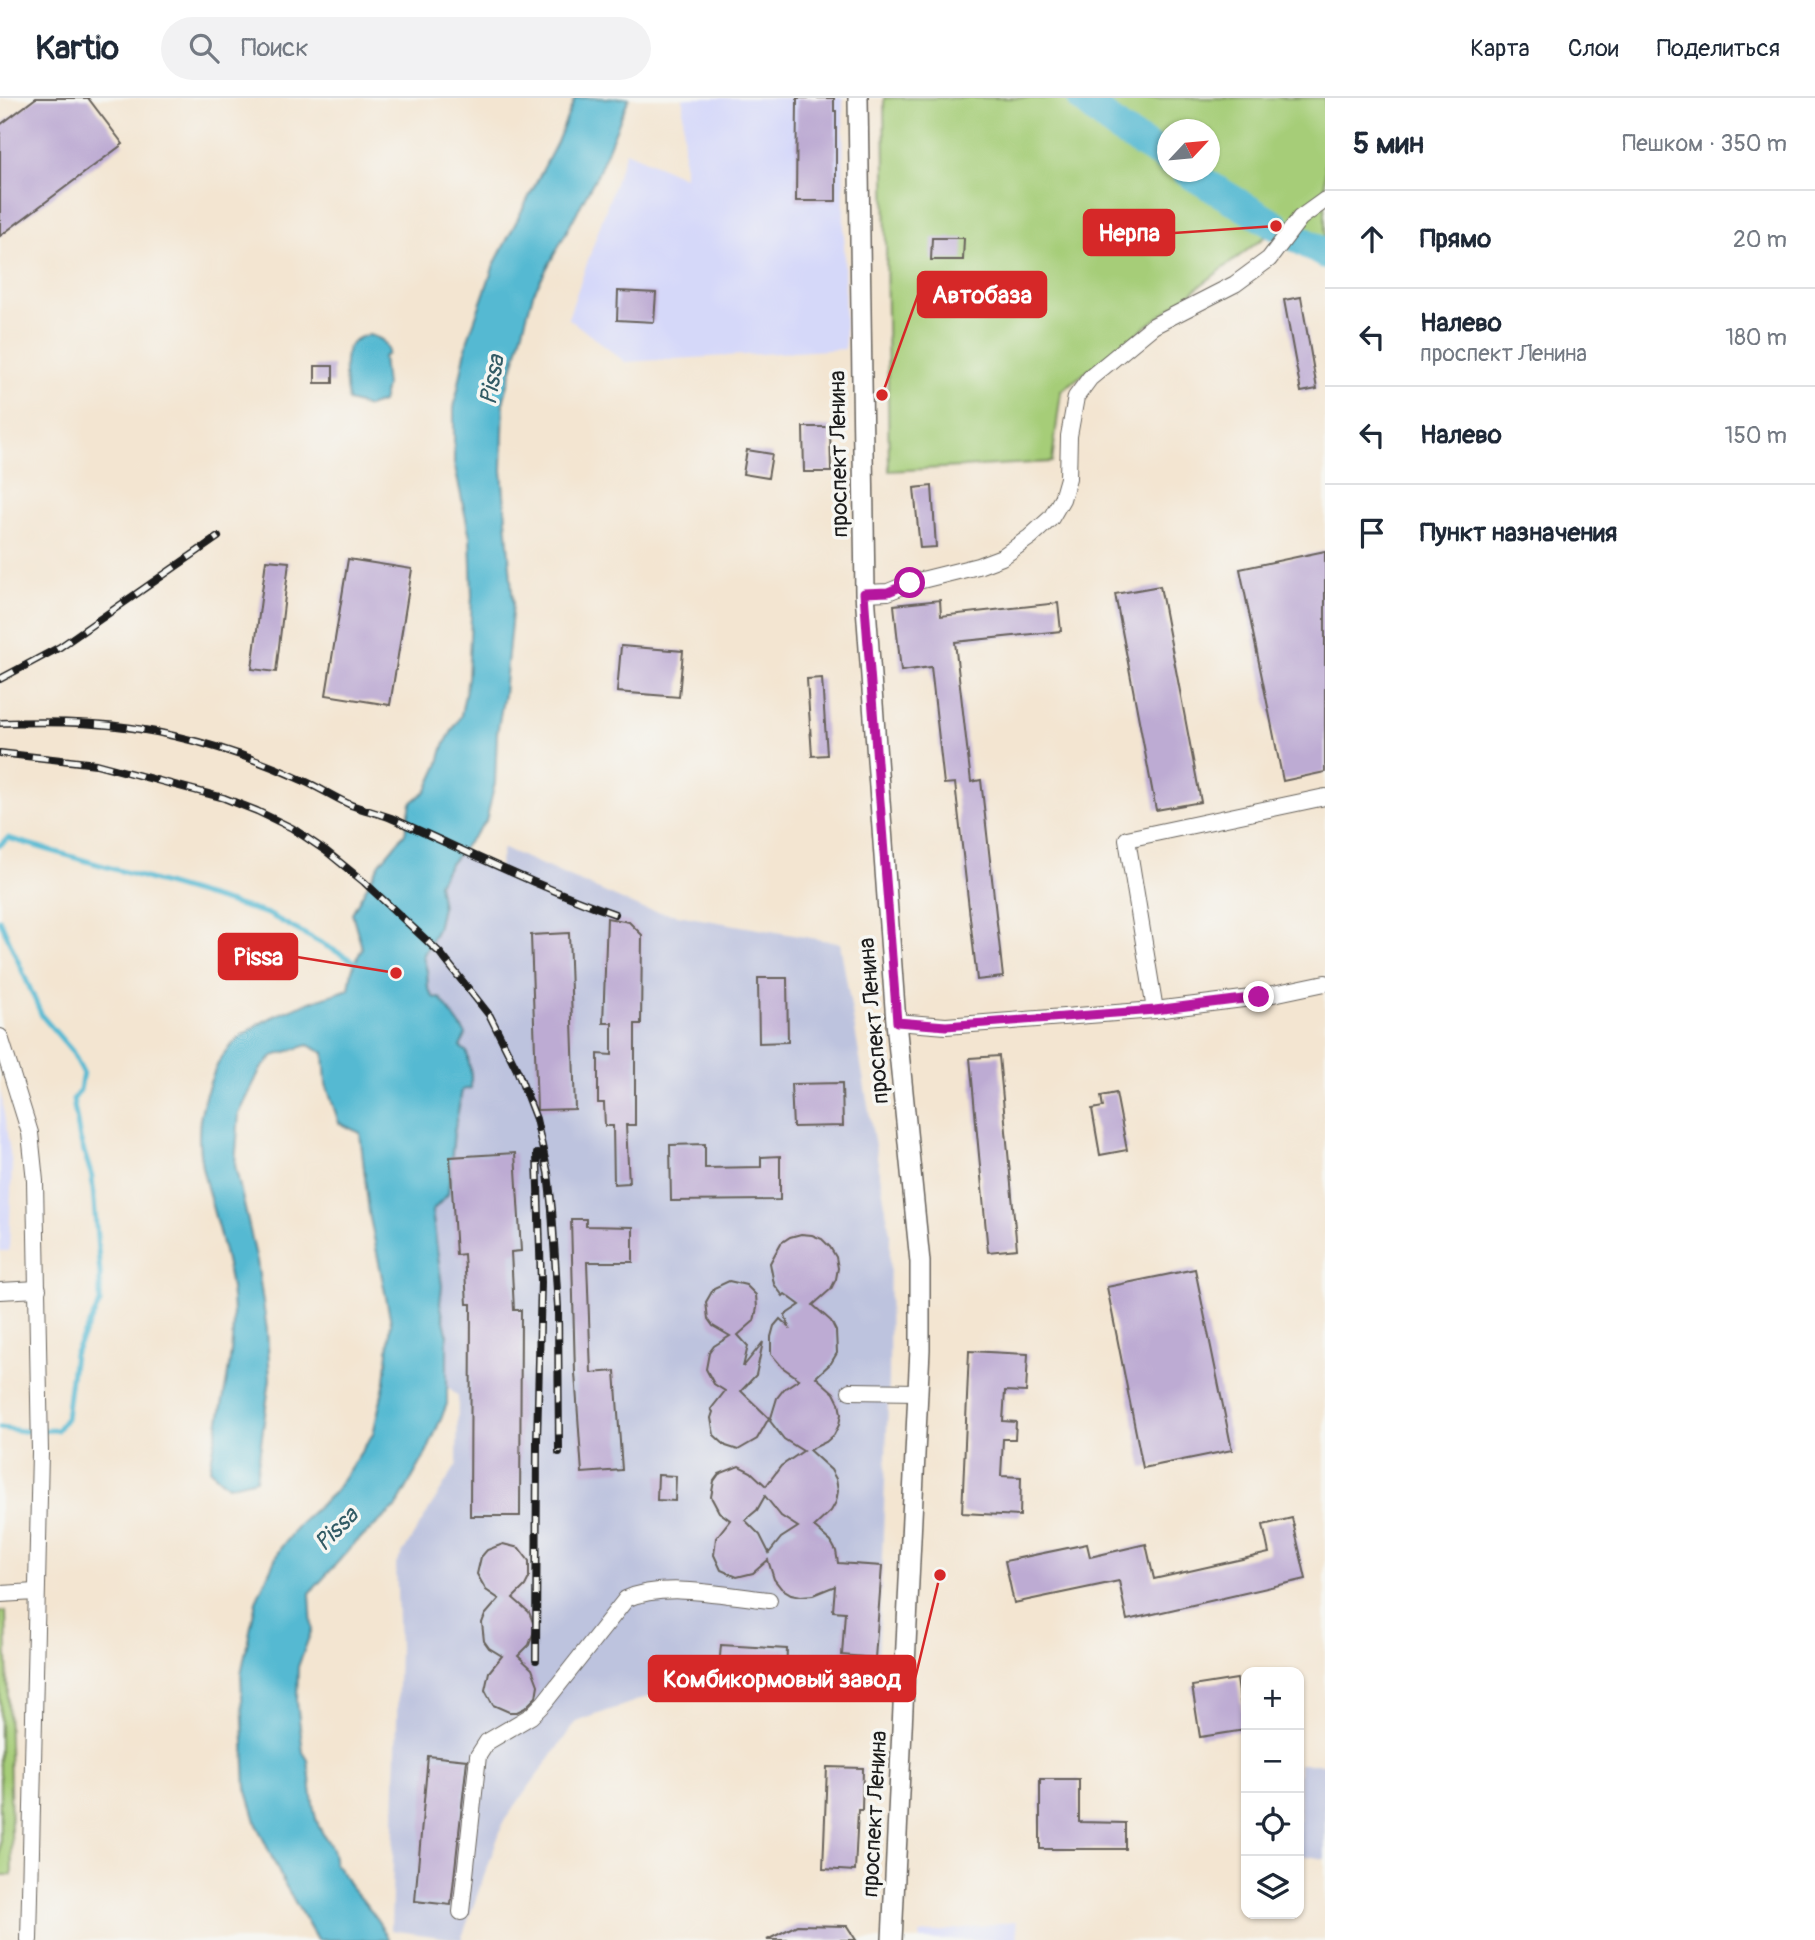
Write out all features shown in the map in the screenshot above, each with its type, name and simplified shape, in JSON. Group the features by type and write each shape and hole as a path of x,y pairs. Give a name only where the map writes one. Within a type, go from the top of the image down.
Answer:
{"main road":[{"name":"проспект Ленина","path":"858,98 864,593 897,1022 920,1262 918,1392 897,1938"}],"street":[{"path":"864,593 888,592 910,583 978,566 1002,557 1030,537 1051,519 1062,499 1068,478 1069,436 1076,397 1090,378 1153,326 1235,284 1269,258 1300,218 1325,200"},
{"path":"1155,1010 1128,839 1325,797"},
{"path":"897,1022 946,1026 1155,1010 1259,997 1325,984"},
{"path":"0,1037 30,1133 35,1181 40,1452 29,1940"},
{"path":"0,1291 38,1289"},
{"path":"850,1391 918,1392"},
{"path":"461,1912 478,1756 487,1741 531,1716 544,1703 626,1599 640,1593 660,1590 769,1600"},
{"path":"0,1594 36,1592"}],"shaded area":[{"path":"683,98 843,98 845,349 625,362 568,318 626,151 684,177"},
{"path":"503,848 643,909 840,943 890,1233 889,1379 877,1686 710,1675 576,1722 504,1821 461,1940 391,1930 399,1648 396,1564 457,1464 458,1396 448,1388 445,1362 447,1333 440,1303 442,1286 432,1210 454,1133 462,1090 471,1088 460,1047 466,1034 441,999 433,997 428,988 423,957 437,929 442,907 438,883 449,865 459,852 498,871"},
{"path":"0,1089 12,1165 9,1251 0,1251"},
{"path":"1304,1764 1325,1764 1325,1859 1304,1856"},
{"path":"1016,1921 1018,1940 921,1940 920,1934"}],"green space":[{"path":"884,98 1325,98 1325,248 1287,220 1061,391 1052,462 889,471"},
{"path":"6,1611 12,1875 0,1875 0,1612"}],"water":[{"path":"575,98 629,98 599,171 533,294 504,399 502,470 513,603 504,694 497,733 495,783 486,821 449,865 438,883 442,907 437,929 423,956 428,988 433,997 441,999 466,1034 460,1047 467,1052 471,1074 471,1088 462,1090 454,1133 448,1194 432,1211 442,1286 440,1303 447,1333 447,1404 427,1452 396,1507 353,1545 310,1593 312,1629 298,1667 297,1702 303,1752 308,1760 317,1822 331,1847 334,1864 381,1925 389,1940 317,1940 284,1883 258,1828 246,1788 241,1674 256,1601 279,1550 299,1524 334,1492 373,1434 385,1381 391,1322 369,1213 360,1133 339,1123 326,1084 324,1053 308,1045 273,1056 260,1070 239,1114 235,1165 257,1261 267,1330 270,1379 256,1479 228,1486 210,1470 228,1376 233,1318 230,1280 200,1158 200,1121 203,1103 216,1069 234,1042 280,1013 349,989 352,970 362,948 352,913 380,863 405,833 411,803 427,790 444,745 461,715 468,678 472,596 470,537 454,463 454,408 468,339 494,265 557,142"},
{"path":"369,335 383,341 388,354 383,357 386,386 382,402 368,407 348,401 345,360 351,344 358,338"}],"building":[{"path":"36,98 88,98 123,144 0,236 0,125"},
{"path":"797,98 834,98 836,201 796,201"},
{"path":"932,238 964,238 963,260 931,260"},
{"path":"618,291 656,293 654,322 617,320"},
{"path":"1301,297 1317,389 1301,392 1284,300"},
{"path":"315,366 333,366 333,383 315,383"},
{"path":"803,427 830,427 831,472 804,472"},
{"path":"747,450 772,454 768,478 743,474"},
{"path":"932,486 936,547 920,548 914,488"},
{"path":"1325,551 1325,772 1283,781 1240,569"},
{"path":"348,559 412,569 390,705 326,695"},
{"path":"266,560 289,562 276,672 252,669"},
{"path":"1160,586 1201,802 1156,810 1115,594"},
{"path":"940,600 941,616 1058,603 1061,631 955,642 971,782 981,780 1003,977 977,980 955,783 944,784 931,667 901,671 894,605"},
{"path":"621,646 683,651 679,697 617,692"},
{"path":"822,678 827,755 812,756 807,679"},
{"path":"607,918 629,922 642,935 641,1024 635,1024 635,1125 626,1125 629,1183 614,1184 613,1126 605,1126 604,1103 598,1103 598,1054 612,1055 612,1023 603,1023"},
{"path":"569,933 575,1109 537,1110 531,935"},
{"path":"758,978 787,978 788,1042 759,1043"},
{"path":"999,1056 1017,1249 988,1252 970,1058"},
{"path":"842,1083 843,1126 793,1127 791,1084"},
{"path":"1116,1093 1127,1150 1100,1155 1092,1109 1103,1107 1101,1096"},
{"path":"705,1144 705,1168 761,1167 761,1157 780,1156 780,1200 671,1201 670,1145"},
{"path":"515,1153 521,1251 511,1252 514,1310 521,1310 520,1516 470,1516 471,1304 467,1304 464,1254 456,1255 450,1157"},
{"path":"571,1219 586,1219 586,1226 633,1227 633,1262 587,1262 591,1373 615,1371 622,1470 582,1473 575,1373"},
{"path":"801,1234 822,1239 836,1257 836,1279 831,1289 813,1305 831,1321 836,1331 837,1353 816,1377 834,1393 841,1414 834,1435 809,1450 831,1470 838,1491 831,1511 814,1527 831,1542 838,1563 882,1566 875,1658 842,1655 845,1612 833,1611 835,1586 813,1595 791,1594 781,1588 774,1579 768,1560 753,1573 737,1577 721,1570 714,1555 716,1538 730,1520 719,1512 711,1497 714,1481 719,1474 739,1466 751,1472 766,1486 781,1466 803,1451 784,1439 770,1421 777,1398 784,1389 799,1379 782,1367 771,1354 774,1326 780,1319 789,1327 785,1315 800,1305 785,1294 783,1296 774,1284 770,1263 781,1243","holes":["765,1496 781,1516 798,1527 781,1538 769,1553 760,1535 745,1520 757,1510"]},
{"path":"1195,1269 1232,1450 1143,1468 1107,1287"},
{"path":"729,1281 746,1285 756,1295 754,1321 738,1335 748,1346 743,1367 763,1342 756,1375 741,1391 769,1418 757,1439 738,1450 726,1446 714,1435 711,1409 725,1391 714,1384 706,1369 709,1353 714,1346 730,1336 713,1326 708,1319 706,1302 714,1288"},
{"path":"969,1351 1028,1354 1026,1392 1005,1391 1003,1421 1016,1422 1015,1439 1003,1439 1001,1476 1021,1477 1020,1516 962,1513"},
{"path":"658,1475 676,1476 675,1501 657,1500"},
{"path":"1292,1518 1306,1579 1127,1620 1119,1581 1014,1603 1005,1561 1087,1544 1090,1557 1146,1544 1154,1579 1269,1553 1263,1525"},
{"path":"503,1544 519,1548 529,1561 529,1578 513,1598 529,1612 535,1628 529,1645 518,1656 532,1669 538,1685 536,1697 517,1712 509,1712 493,1705 485,1690 489,1672 502,1656 489,1648 484,1641 482,1623 485,1615 499,1599 486,1590 477,1574 481,1557 487,1550"},
{"path":"721,1645 787,1649 786,1673 719,1668"},
{"path":"1237,1679 1241,1731 1200,1737 1192,1686"},
{"path":"428,1756 467,1760 451,1905 415,1901"},
{"path":"827,1767 863,1768 862,1810 858,1810 855,1871 823,1869"},
{"path":"1040,1779 1079,1779 1079,1822 1125,1823 1125,1849 1040,1849"},
{"path":"797,1925 847,1926 856,1940 767,1940"}],"waterway":[{"path":"1082,98 1120,130 1157,152"},
{"path":"1203,182 1276,226"},
{"path":"1296,237 1325,254"},
{"path":"0,845 8,838 268,914 359,964"},
{"path":"0,920 42,1016 72,1051 83,1072 80,1090 73,1100 80,1139 92,1177 100,1274 100,1303 74,1354 66,1418 57,1430 23,1431 0,1428"}],"railway":[{"path":"0,679 60,647 218,537"},
{"path":"0,723 109,725 153,731 223,749 272,767 351,805 391,818 530,880 615,914"},
{"path":"0,753 96,764 224,798 257,811 292,828 326,851 364,882 440,953 490,1016 517,1070 536,1119 548,1173 552,1210 558,1307 559,1452"},
{"path":"536,1660 541,1282 537,1154"}],"place":[{"name":"Нерпа","path":"1276,226"},
{"name":"Автобаза","path":"882,395"},
{"name":"Pissa","path":"396,973"},
{"name":"Комбикормовый завод","path":"940,1575"}],"route":[{"path":"910,583 888,592 864,593 897,1022 946,1026 1155,1010 1259,997"}]}
